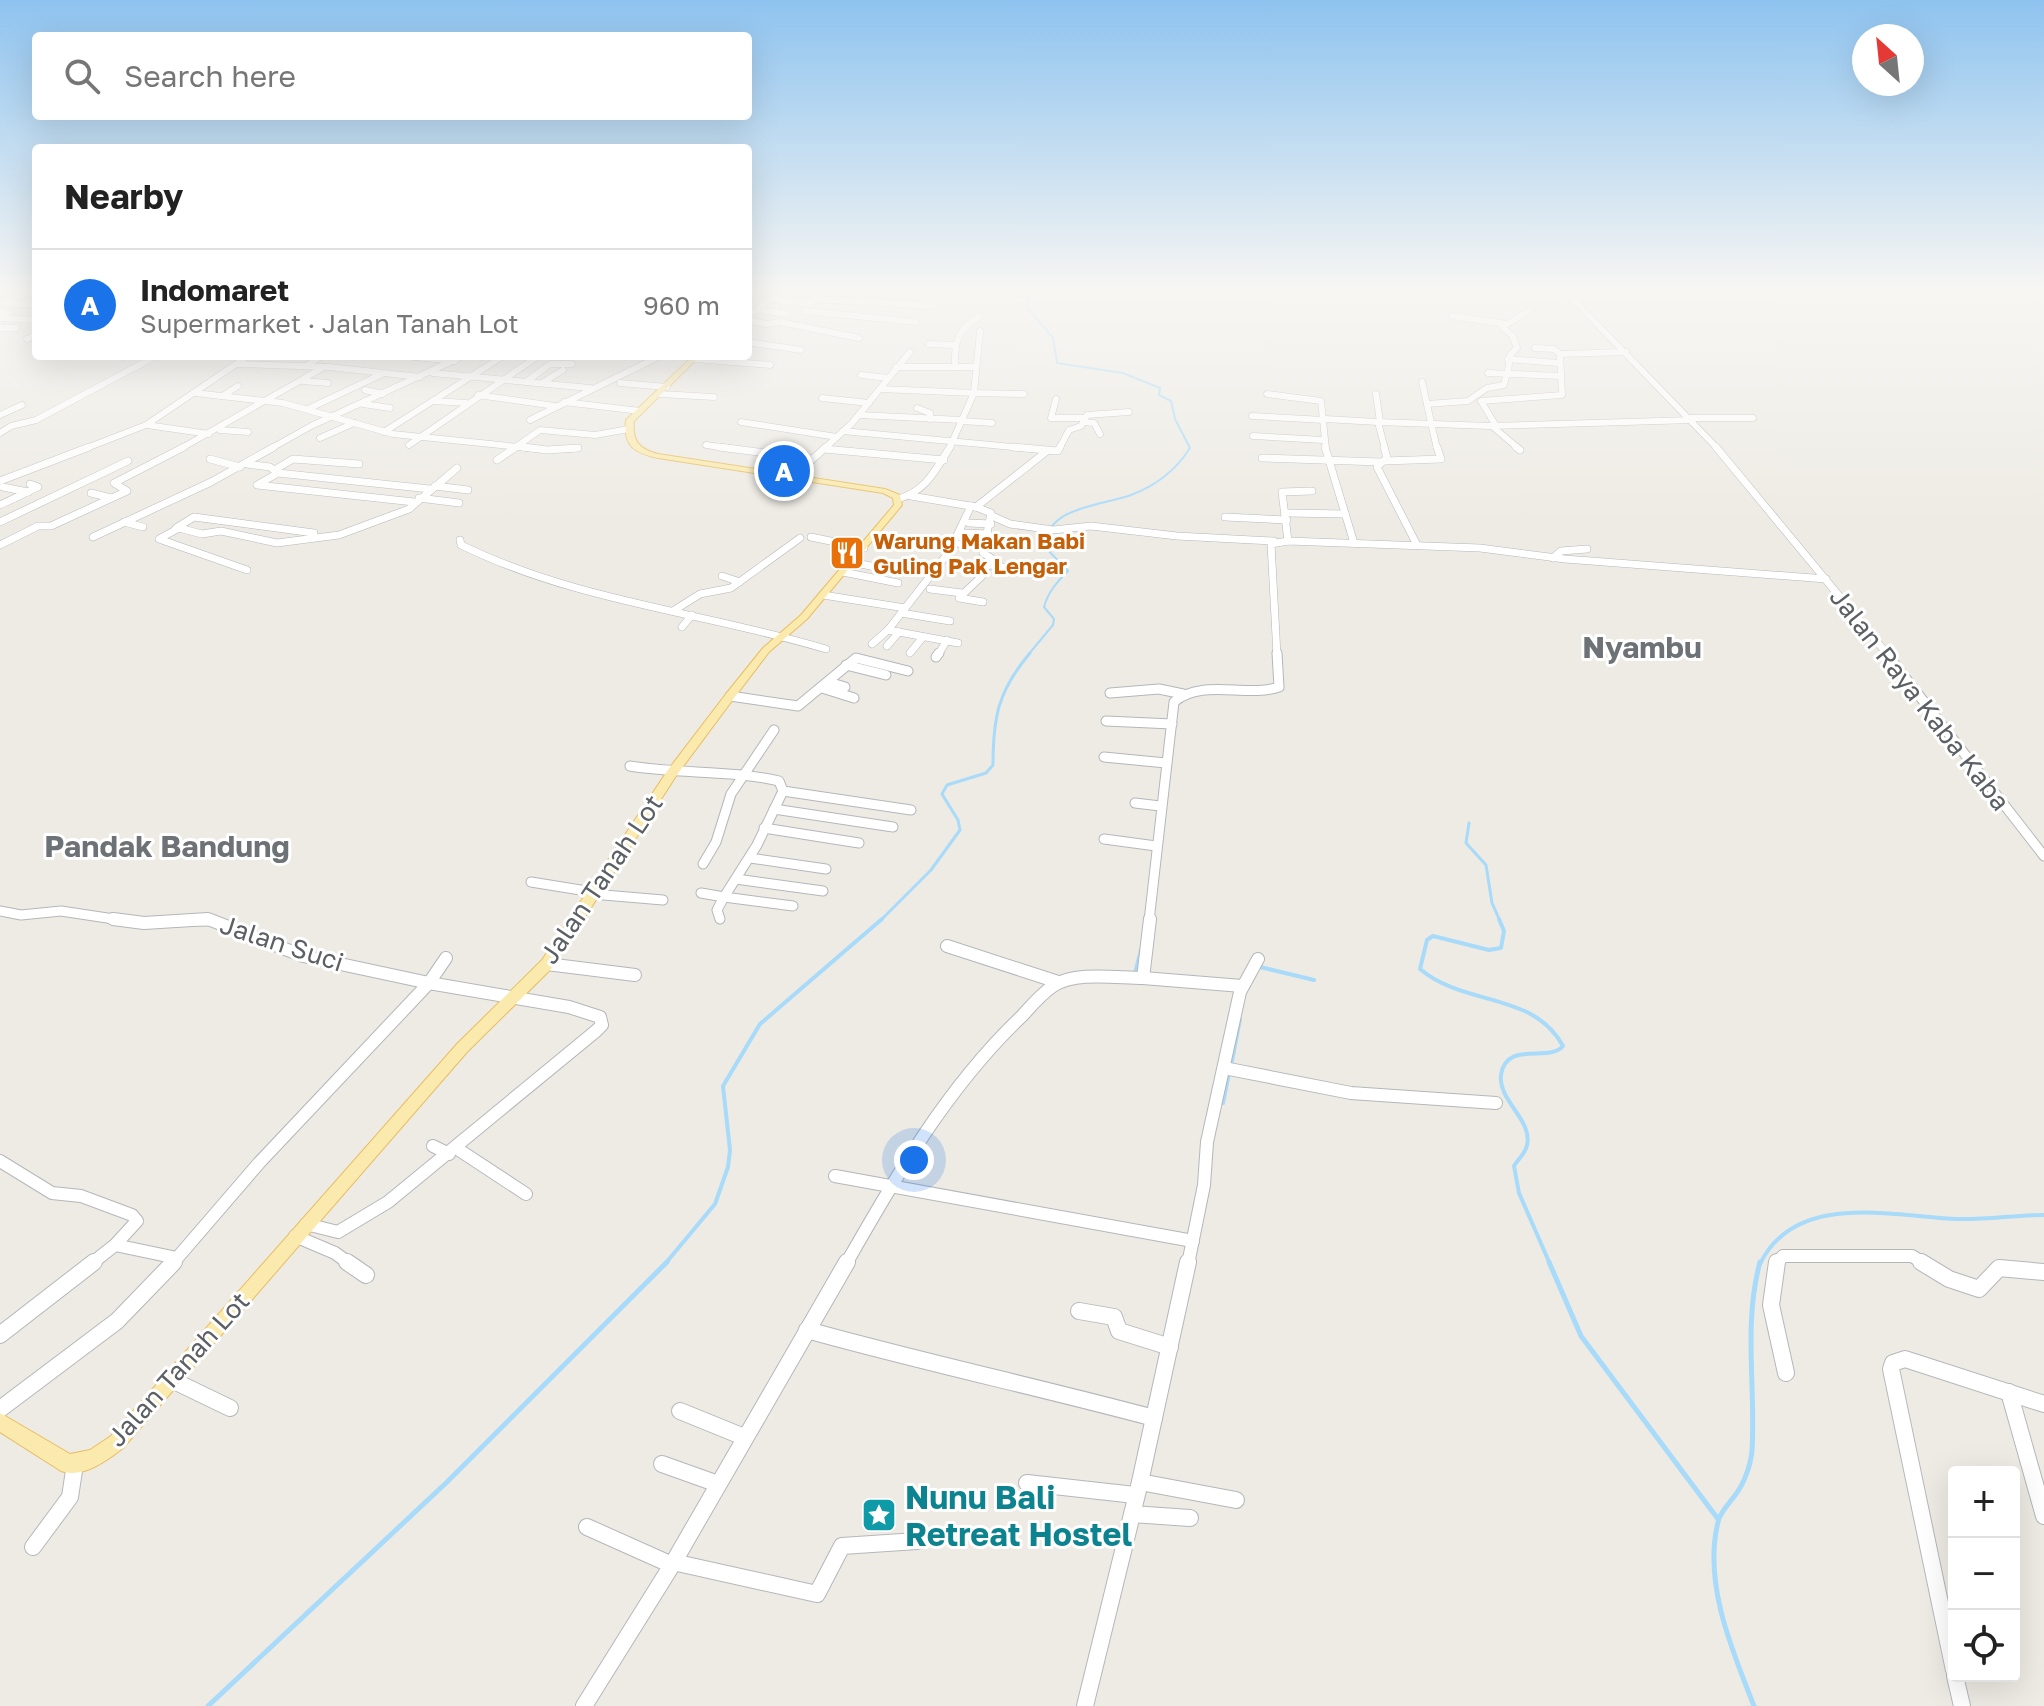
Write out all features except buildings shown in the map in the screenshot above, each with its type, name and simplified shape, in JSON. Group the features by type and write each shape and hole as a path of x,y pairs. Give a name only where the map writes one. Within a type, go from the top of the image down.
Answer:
{"main road":[{"path":"686,368 630,420 633,447 648,454 885,491 905,497"},
{"name":"Jalan Tanah Lot","path":"75,1464 109,1449 462,1048 547,964 672,773 730,696 766,650 787,635 905,497"},
{"path":"0,1422 64,1463 75,1464"}],"street":[{"path":"1,431 36,420 134,368"},
{"path":"2,484 146,425 232,368"},
{"path":"0,545 38,526 50,526 129,490 114,483 209,434 326,368"},
{"path":"333,368 422,377"},
{"path":"308,409 398,368"},
{"path":"93,537 244,466 298,433 442,368"},
{"path":"384,432 485,368"},
{"path":"409,445 520,368"},
{"path":"526,382 545,368"},
{"path":"542,383 565,368"},
{"path":"530,420 635,368"},
{"path":"794,476 859,415 896,368"},
{"path":"905,497 928,483 944,460 974,393 976,368"},
{"path":"1427,404 1456,404 1481,396 1487,388 1504,385 1507,368"},
{"path":"1520,450 1494,426 1480,401 1561,397 1563,391 1559,368"},
{"name":"Jalan Raya Kaba Kaba","path":"1641,368 1692,419 1826,579 1911,683 2044,856"},
{"path":"431,373 590,388"},
{"path":"1488,373 1560,376"},
{"path":"861,375 888,378"},
{"path":"301,381 328,383"},
{"path":"1262,458 1383,462 1440,460 1422,382"},
{"path":"620,383 714,397"},
{"path":"224,395 238,386"},
{"path":"364,386 379,386"},
{"path":"364,386 383,394"},
{"path":"880,389 1024,394"},
{"path":"195,393 270,400 384,432 420,438 480,441 553,451 578,448"},
{"path":"1267,394 1321,401 1325,420 1323,440 1354,543"},
{"path":"1376,394 1387,458 1377,467 1417,545"},
{"path":"477,395 555,406"},
{"path":"822,398 869,403"},
{"path":"1056,399 1051,418 1105,422"},
{"path":"434,401 466,403"},
{"path":"564,402 640,411"},
{"path":"362,404 390,408"},
{"path":"0,419 22,405"},
{"path":"917,408 930,413 930,419"},
{"path":"843,431 1058,451 1069,430 1079,427 1094,413 1129,412"},
{"path":"859,415 992,423"},
{"path":"1252,416 1494,426 1753,418"},
{"path":"741,422 837,437"},
{"path":"320,438 354,423"},
{"path":"1094,423 1100,434"},
{"path":"146,425 209,434"},
{"path":"218,429 248,432"},
{"path":"497,460 512,446 540,430 595,435 629,429"},
{"path":"1253,436 1323,440"},
{"path":"706,445 812,459"},
{"path":"824,449 944,460"},
{"path":"872,644 888,630 949,552 974,506 1047,451"},
{"path":"210,459 277,471 468,490"},
{"path":"359,464 293,459 257,485 459,503"},
{"path":"0,522 128,461"},
{"path":"176,528 202,534 221,531 277,543 345,533 406,510 457,468"},
{"path":"0,505 29,488 2,484"},
{"path":"1267,491 1312,491"},
{"path":"1282,492 1288,541"},
{"path":"91,493 111,498"},
{"path":"905,497 974,506 992,520"},
{"path":"167,502 181,506"},
{"path":"72,505 87,509"},
{"path":"54,513 69,517"},
{"path":"1225,517 1345,514"},
{"path":"247,570 159,539 194,517 317,534"},
{"path":"969,523 992,520 1053,530 1099,526 1177,536 1417,545 1826,579"},
{"path":"983,602 970,606 960,599 962,593 981,579 990,565 991,558 983,554 992,520"},
{"path":"124,522 143,527"},
{"path":"963,533 988,534"},
{"path":"811,537 864,548"},
{"path":"673,611 694,595 717,587 730,589 800,538"},
{"path":"460,540 461,545 504,569 581,592 787,635 826,649"},
{"path":"1110,693 1159,689 1183,694 1266,691 1279,687 1272,595 1271,546 1274,541"},
{"path":"963,554 962,544 985,545"},
{"path":"768,549 779,553"},
{"path":"1553,558 1558,551 1587,549"},
{"path":"755,557 767,562"},
{"path":"990,565 1028,571"},
{"path":"738,567 753,572"},
{"path":"847,567 895,571"},
{"path":"847,567 898,583"},
{"path":"722,576 740,582"},
{"path":"971,587 985,589"},
{"path":"930,589 962,593"},
{"path":"823,595 950,621"},
{"path":"682,627 692,615"},
{"path":"888,630 958,643"},
{"path":"887,646 899,632"},
{"path":"910,653 923,637"},
{"path":"936,657 947,640"},
{"path":"730,696 794,707 806,703 846,665 861,657 908,671"},
{"path":"846,665 886,675"},
{"path":"825,685 845,687"},
{"path":"825,685 854,698"},
{"path":"1137,978 1175,701 1183,694"},
{"path":"1106,721 1172,724"},
{"path":"703,864 716,842 731,794 774,730"},
{"path":"1104,757 1166,763"},
{"path":"630,766 672,773 758,776 777,780 783,791"},
{"path":"720,919 717,910 750,858 783,791"},
{"path":"783,791 911,810"},
{"path":"1135,803 1160,806"},
{"path":"774,809 893,827"},
{"path":"764,828 859,843"},
{"path":"1104,839 1156,846"},
{"path":"750,858 826,869"},
{"path":"736,879 823,891"},
{"path":"531,882 592,893 663,900"},
{"path":"701,893 793,906"},
{"name":"Jalan Suci","path":"0,911 21,915 61,911 144,923 208,919 303,956 429,983 592,1012 600,1017 602,1025 452,1151"},
{"path":"947,946 1058,982 1137,978 1241,989"},
{"path":"0,1409 117,1321 155,1284 259,1163 429,983 446,958"},
{"path":"1085,1706 1170,1347 1204,1185 1207,1142 1241,989 1258,959"},
{"path":"547,964 635,975"},
{"path":"584,1706 673,1564 744,1437 957,1087 999,1037 1058,982"},
{"path":"1224,1068 1351,1093 1496,1103"},
{"path":"433,1146 452,1151 526,1194"},
{"path":"306,1224 331,1232 344,1230 405,1191 452,1151"},
{"path":"0,1161 52,1193 81,1196 136,1217 135,1224 115,1245 0,1335"},
{"path":"835,1176 1193,1241"},
{"path":"295,1236 335,1253 366,1275"},
{"path":"115,1245 177,1258"},
{"path":"1786,1373 1771,1305 1777,1260 1783,1256 1912,1256 1949,1279 1979,1289 1999,1268 2044,1272"},
{"path":"1079,1311 1114,1317 1119,1331 1170,1347"},
{"path":"809,1331 939,1367 1014,1381 1154,1418"},
{"path":"1948,1640 1891,1369 1893,1363 1905,1359 2044,1404"},
{"path":"172,1380 230,1408"},
{"path":"2009,1392 2044,1516"},
{"path":"680,1411 744,1437"},
{"path":"33,1547 70,1497 75,1464"},
{"path":"662,1464 718,1484"},
{"path":"1027,1483 1137,1488 1236,1500"},
{"path":"1132,1514 1190,1518"},
{"path":"587,1527 673,1564 817,1594 842,1546 917,1541"},
{"path":"1957,1682 1962,1706"}],"waterway":[{"path":"1028,655 1053,625 1054,619 1044,607 1053,588 1068,571 1044,546 1055,523 1065,515 1148,487 1172,470 1190,448 1175,419 1171,401 1159,395 1160,388 1123,373 1087,368"},
{"path":"882,919 931,870 960,830 958,820 942,794 947,785 986,773 993,765 996,718 1004,692 1030,653"},
{"path":"1469,823 1466,843 1486,865 1492,903 1500,921"},
{"path":"665,1264 715,1204 728,1167 730,1150 723,1086 760,1024 882,919"},
{"path":"1499,919 1504,931 1501,948 1489,950 1433,936 1427,940 1420,969 1457,989 1516,1007 1534,1016 1550,1028 1563,1046 1557,1051 1511,1058 1501,1075 1505,1093 1521,1119 1527,1136 1525,1151 1514,1166 1519,1193 1550,1264"},
{"path":"1135,973 1141,950"},
{"path":"1260,967 1314,980"},
{"path":"1231,1066 1240,1019"},
{"path":"1223,1103 1229,1073"},
{"path":"1760,1264 1776,1241 1796,1226 1821,1217 1847,1213 1957,1219 2044,1215"},
{"path":"1549,1262 1581,1336 1718,1519"},
{"path":"1754,1706 1722,1616 1714,1569 1714,1545 1719,1518 1743,1482 1751,1456 1752,1309 1760,1262"},
{"path":"208,1706 446,1483 665,1264"}],"place":[{"name":"Indomaret","path":"784,471"},
{"name":"Warung Makan Babi Guling Pak Lengar","path":"847,553"},
{"name":"Nunu Bali Retreat Hostel","path":"879,1515"}],"district":[{"name":"Nyambu","path":"1642,647"},
{"name":"Pandak Bandung","path":"167,846"}]}
